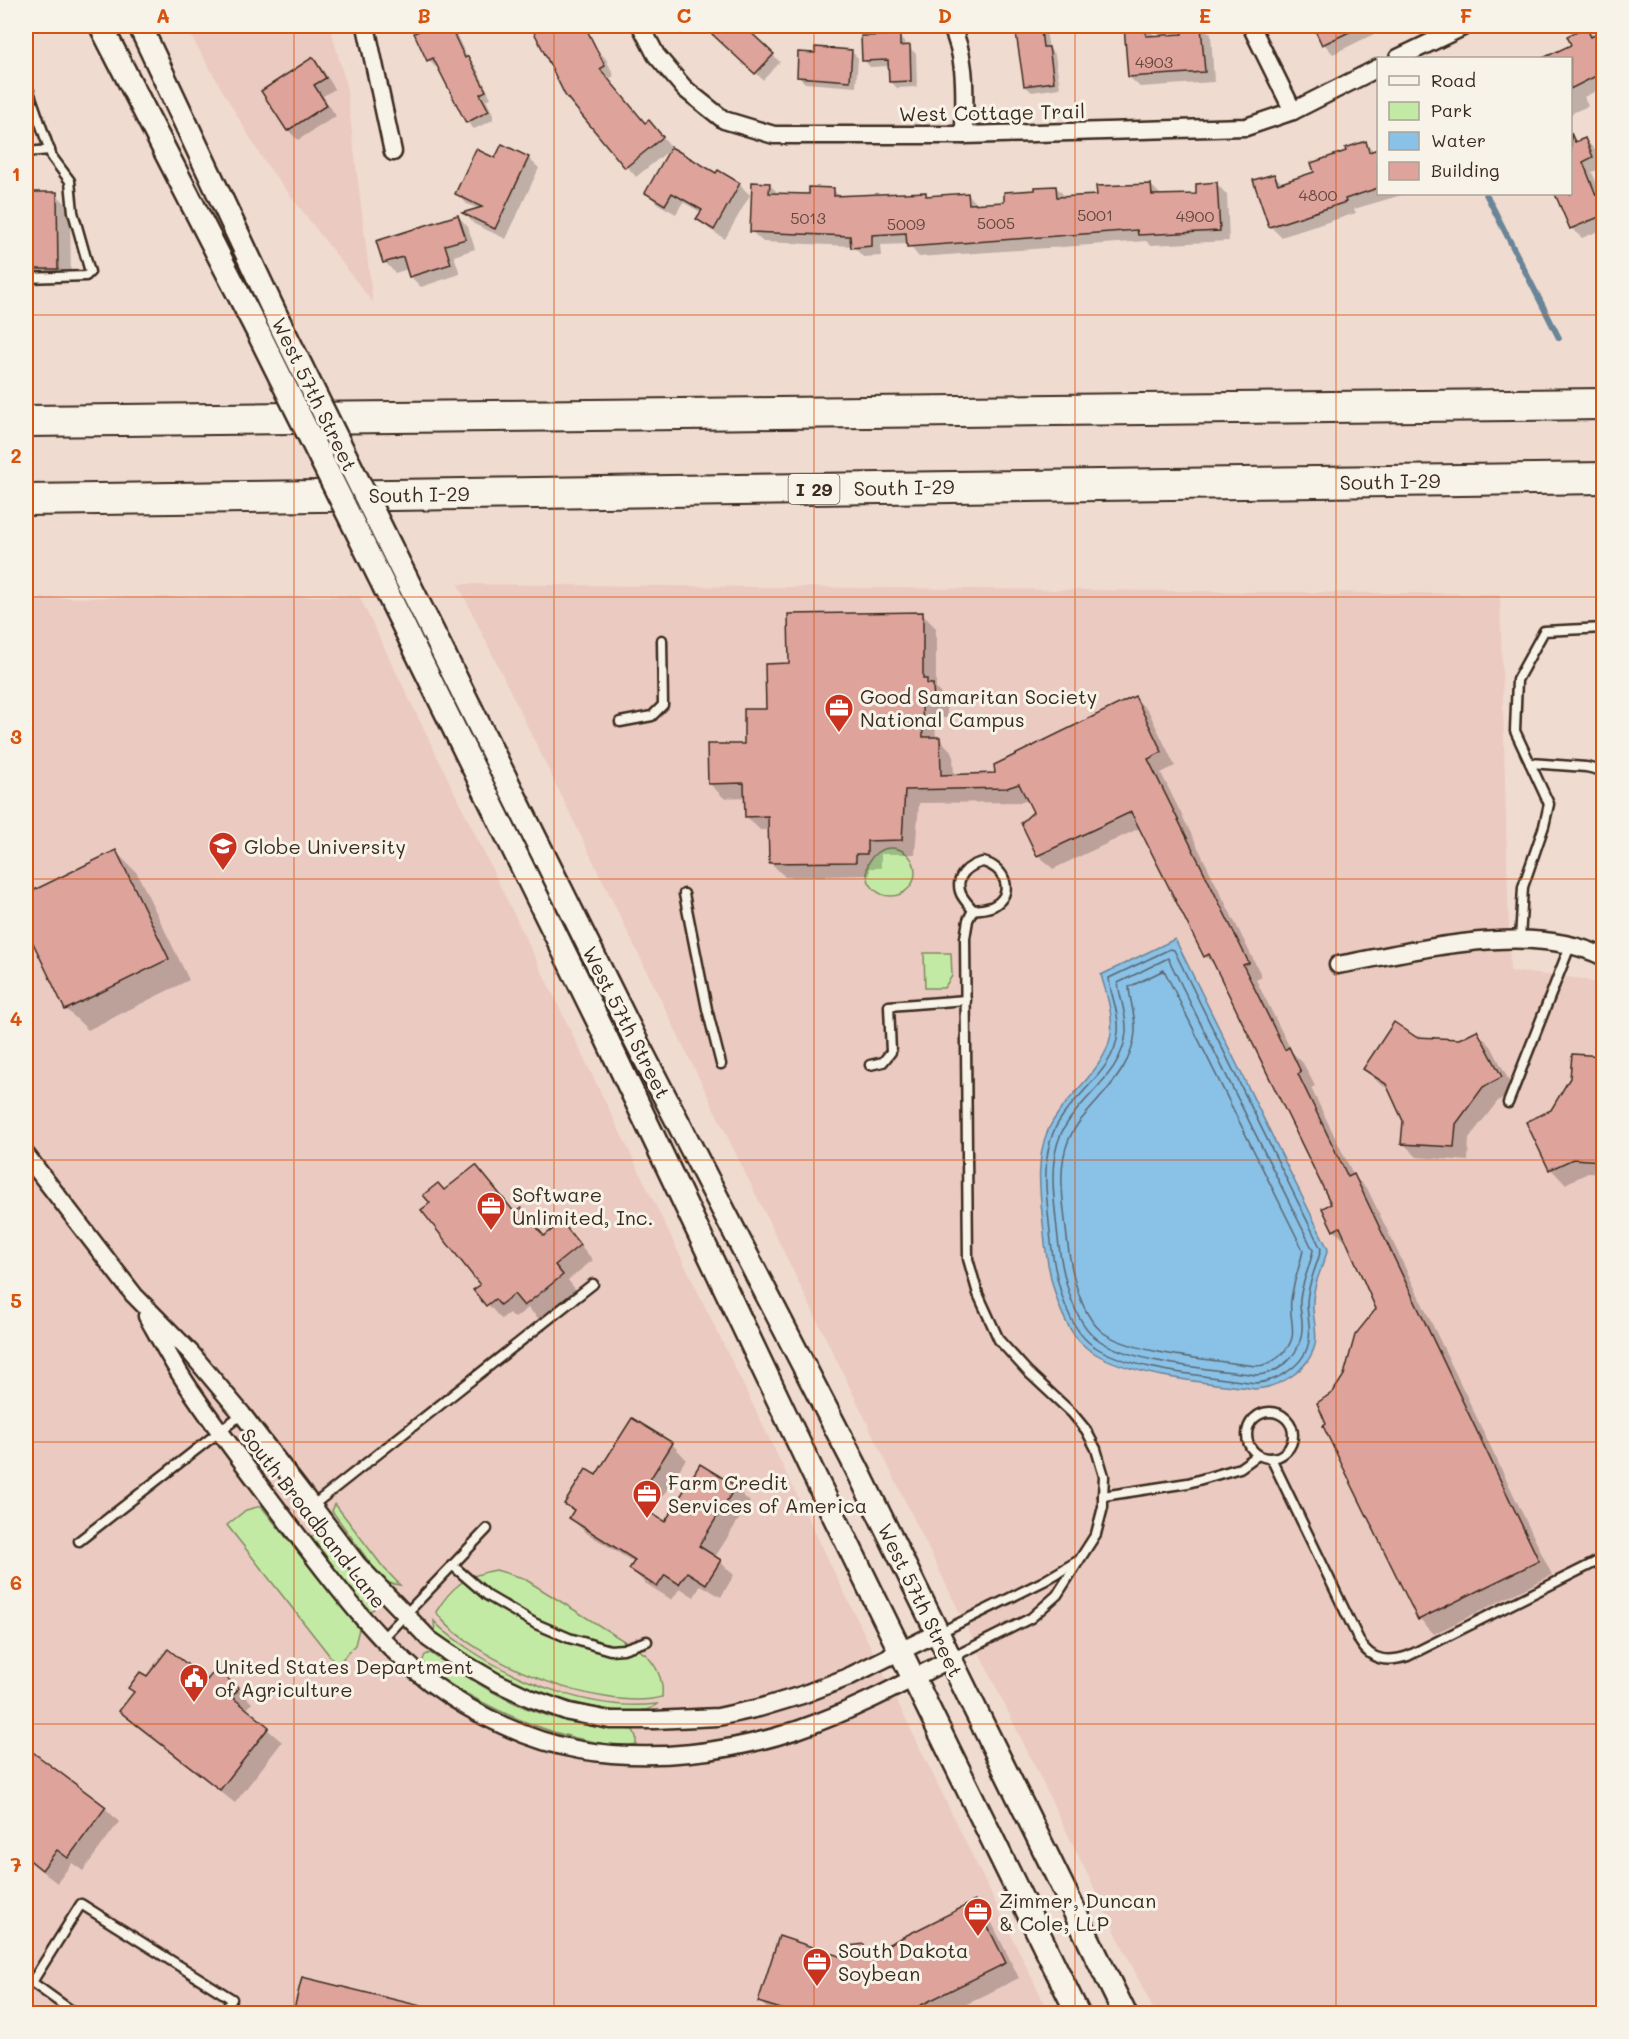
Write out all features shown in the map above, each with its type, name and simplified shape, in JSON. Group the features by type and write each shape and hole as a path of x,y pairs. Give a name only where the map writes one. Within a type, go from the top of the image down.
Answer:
{"highway":[{"path":"26,421 1604,404"},
{"name":"South I-29","path":"26,500 1604,478"}],"main road":[{"name":"West 57th Street","path":"101,26 259,334 385,588 672,1172 899,1652 1078,2013"},
{"name":"West 57th Street","path":"140,26 280,324 636,1041 856,1467 1125,2013"}],"street":[{"path":"366,26 393,152"},
{"name":"West Cottage Trail","path":"641,26 656,56 685,89 724,120 774,135 964,135 1246,127 1293,111 1377,69"},
{"path":"951,26 957,37 964,69 964,135"},
{"path":"1251,26 1293,111"},
{"path":"1400,57 1465,26"},
{"path":"1338,965 1491,939 1550,941 1604,957"},
{"name":"South Broadband Lane","path":"26,1155 134,1294 190,1352 242,1414 358,1565 429,1639 496,1682 530,1698 569,1712 610,1720 718,1717 759,1708 801,1695 835,1682 938,1633"},
{"name":"South Broadband Lane","path":"134,1294 193,1394 340,1592 383,1638 430,1682 503,1726 579,1750 642,1755 727,1748 815,1723 950,1659"}],"lane":[{"path":"26,83 52,157 70,181 73,212 90,272 86,276 26,278"},
{"path":"26,152 50,150"},
{"path":"1520,940 1523,887 1544,826 1549,804 1515,731 1517,680 1544,631 1604,628"},
{"path":"620,722 652,716 663,705 662,640"},
{"path":"1530,763 1586,766 1604,771"},
{"path":"950,1659 1031,1618 1057,1595 1096,1534 1103,1507 1104,1476 1096,1449 1086,1430 999,1340 978,1294 968,1259 965,938 968,920 974,910 993,906 1004,895 1005,888 1002,873 983,862 968,867 960,879 961,894 974,910"},
{"path":"684,894 707,1009 722,1064"},
{"path":"1508,1103 1570,946"},
{"path":"870,1065 883,1062 891,1052 889,1006 966,1000"},
{"path":"312,1506 593,1284"},
{"path":"1272,1412 1287,1419 1293,1434 1289,1448 1278,1457 1257,1455 1248,1444 1246,1437 1248,1428 1257,1416 1272,1412"},
{"path":"79,1541 242,1414"},
{"path":"1103,1496 1188,1483 1240,1468 1257,1455"},
{"path":"1271,1458 1360,1642 1365,1650 1377,1659 1392,1661 1408,1656 1604,1558"},
{"path":"383,1638 487,1529"},
{"path":"938,1633 1044,1581 1079,1560"},
{"path":"452,1565 488,1596 536,1624 569,1638 610,1650 623,1649 647,1641"},
{"path":"76,2013 29,1980 81,1904 232,1999 223,2013"}],"shaded area":[{"path":"185,26 330,26 346,84 373,303 263,160"},
{"path":"458,584 1500,594 1510,971 1583,979 1603,986 1604,1985 1593,2013 1155,2013"},
{"path":"359,596 1049,2013 26,2013 26,598"}],"green space":[{"path":"891,848 908,855 915,872 908,889 891,896 874,889 867,872 874,855"},
{"path":"924,953 951,953 952,976 944,988 925,988"},
{"path":"335,1504 383,1567 400,1585 389,1583 381,1578 332,1511"},
{"path":"261,1506 359,1629 355,1645 337,1665 227,1525 246,1510"},
{"path":"315,1534 319,1535 377,1601 374,1609 365,1610 313,1543 311,1538"},
{"path":"496,1570 523,1578 645,1654 659,1673 662,1697 637,1700 574,1690 507,1665 477,1648 453,1630 436,1612 447,1596 468,1579"},
{"path":"434,1621 449,1635 486,1660 532,1683 583,1699 633,1705 657,1704 646,1710 610,1710 588,1706 528,1688 495,1673 452,1647 435,1631"},
{"path":"430,1653 471,1680 530,1710 566,1720 633,1730 636,1744 616,1745 572,1737 508,1715 428,1671 423,1662 425,1655"}],"water":[{"path":"1175,939 1328,1249 1313,1296 1316,1339 1311,1354 1300,1370 1292,1376 1264,1388 1255,1389 1168,1377 1124,1366 1104,1358 1088,1349 1069,1327 1051,1280 1040,1194 1041,1155 1048,1130 1055,1118 1102,1059 1108,1047 1111,1035 1110,1009 1101,975"}],"building":[{"path":"431,26 450,26 465,58 468,56 486,91 480,94 489,111 466,123 433,58 427,61 414,33"},
{"path":"531,26 585,26 605,66 600,69 645,123 649,120 663,137 625,168 565,95"},
{"path":"720,26 744,26 774,54 755,74 712,34"},
{"path":"1124,26 1146,26 1146,36 1182,34 1181,26 1201,26 1205,72 1128,77"},
{"path":"1313,26 1362,26 1322,45"},
{"path":"1586,27 1591,37 1599,33 1604,41 1604,72 1572,88 1572,57 1545,57 1571,45 1567,36"},
{"path":"1041,30 1043,47 1049,47 1054,82 1024,86 1016,33"},
{"path":"900,35 900,46 910,45 911,81 889,82 888,60 862,61 861,36"},
{"path":"815,47 852,50 850,81 797,77 798,52 815,53"},
{"path":"313,57 326,78 314,85 327,105 287,131 261,91"},
{"path":"1572,135 1575,142 1585,138 1593,157 1583,162 1596,195 1604,191 1604,215 1570,229 1555,195 1572,195"},
{"path":"1366,141 1369,152 1377,149 1377,188 1345,199 1346,202 1269,227 1253,180 1274,174 1278,184 1314,172 1311,163 1346,151 1345,148"},
{"path":"502,144 529,157 495,229 462,213 482,207 455,194 476,149 495,158"},
{"path":"671,147 716,173 718,170 740,183 714,230 696,219 702,210 672,193 665,205 645,193"},
{"path":"752,182 770,183 769,193 809,194 809,187 834,188 834,196 926,192 926,196 968,193 969,204 1004,202 1004,192 1035,190 1035,187 1056,186 1057,197 1097,195 1096,186 1151,184 1152,195 1196,194 1196,184 1217,182 1220,231 1138,235 1137,230 907,247 906,233 872,235 872,246 851,248 850,236 750,232"},
{"path":"26,192 57,192 58,269 26,269"},
{"path":"458,215 466,239 445,245 451,264 409,277 403,257 383,263 376,241"},
{"path":"923,612 923,679 927,679 927,684 933,684 934,704 922,704 923,737 940,737 941,775 995,773 994,765 1135,696 1162,752 1148,759 1249,963 1243,965 1285,1050 1289,1047 1301,1072 1298,1074 1348,1177 1354,1174 1539,1561 1418,1620 1323,1426 1326,1424 1317,1403 1333,1392 1344,1375 1355,1335 1376,1309 1340,1227 1333,1231 1322,1208 1331,1204 1209,954 1204,957 1131,812 1037,856 1021,823 1033,812 1019,784 1007,788 905,790 902,840 867,841 867,854 856,854 856,862 769,863 768,816 745,817 744,783 708,784 707,744 744,744 744,709 766,709 765,664 789,663 788,614"},
{"path":"116,850 169,959 65,1010 26,928 26,894"},
{"path":"1394,1022 1416,1037 1459,1039 1477,1030 1502,1077 1483,1087 1456,1124 1454,1147 1401,1144 1403,1121 1386,1084 1363,1069"},
{"path":"1572,1054 1604,1056 1604,1161 1573,1159 1549,1170 1526,1122 1551,1110 1570,1078"},
{"path":"476,1165 515,1213 521,1208 544,1236 562,1222 580,1245 555,1265 563,1275 524,1306 514,1294 500,1305 495,1299 486,1306 473,1290 480,1285 421,1210 430,1203 423,1195 438,1183 444,1190"},
{"path":"632,1418 673,1443 635,1503 665,1522 700,1464 736,1486 699,1546 721,1560 706,1584 687,1572 679,1584 665,1575 657,1587 629,1569 635,1560 569,1518 574,1510 564,1504 586,1469 596,1475"},
{"path":"168,1649 207,1680 216,1669 239,1688 232,1697 269,1727 220,1790 119,1711 134,1692 128,1688 140,1672 147,1676"},
{"path":"26,1747 106,1807 68,1858 57,1850 42,1870 26,1857"},
{"path":"975,1901 1006,1963 905,2013 794,2013 758,2002 779,1936 842,1957 841,1947 864,1944 865,1956"},
{"path":"302,1977 425,2007 424,2013 293,2013"}],"waterway":[{"path":"1400,26 1403,30"},
{"path":"1487,195 1559,338"}],"place":[{"name":"Good Samaritan Society National Campus","path":"839,734"},
{"name":"Globe University","path":"223,872"},
{"name":"Software Unlimited, Inc.","path":"491,1232"},
{"name":"Farm Credit Services of America","path":"647,1520"},
{"name":"United States Department of Agriculture","path":"194,1704"},
{"name":"Zimmer, Duncan & Cole, LLP","path":"978,1938"},
{"name":"South Dakota Soybean","path":"817,1988"}]}
